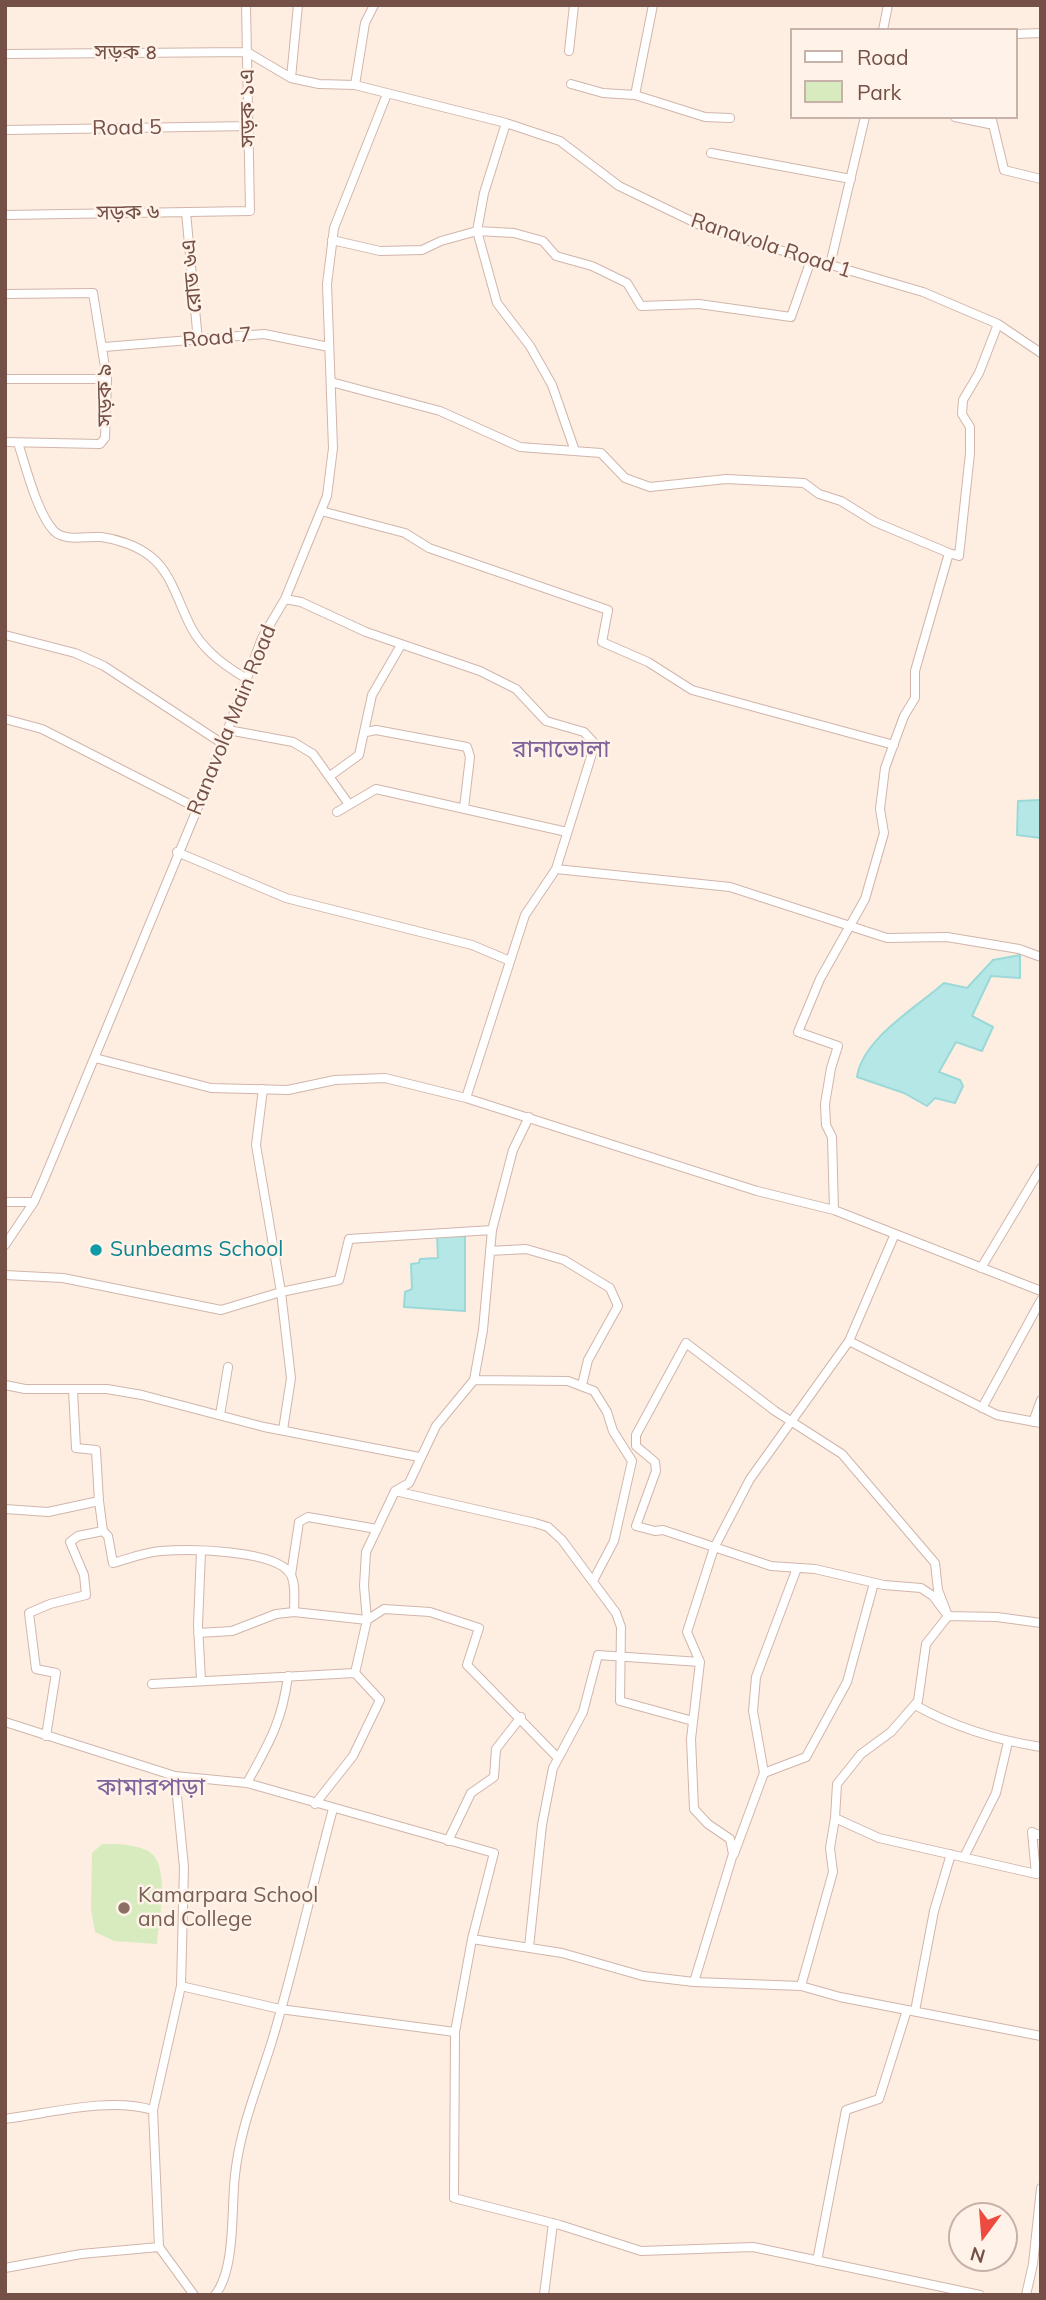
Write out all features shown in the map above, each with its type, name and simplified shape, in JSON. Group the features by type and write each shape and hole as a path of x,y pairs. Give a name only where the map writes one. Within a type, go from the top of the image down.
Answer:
{"street":[{"name":"সড়ক ১এ","path":"246,5 250,211"},
{"path":"247,52 291,78 298,5"},
{"path":"355,85 365,23 374,5"},
{"path":"569,51 574,5"},
{"path":"635,95 653,5"},
{"path":"883,28 888,5"},
{"path":"1018,34 1041,33"},
{"name":"সড়ক ৪","path":"5,54 247,52"},
{"name":"Ranavola Road 1","path":"291,78 320,84 355,85 506,122 560,141 619,186 708,229 923,292 998,324 1041,353"},
{"path":"571,84 603,93 635,95 705,117 730,118"},
{"name":"Ranavola Main Road","path":"5,1245 34,1202 223,744 262,638 285,599 327,496 333,448 327,284 332,240 334,228 387,94"},
{"path":"830,265 865,119"},
{"path":"965,119 989,124 991,119"},
{"path":"991,119 1004,170 1041,179"},
{"path":"506,122 500,150 484,193 477,231 497,303 530,346 552,385 575,451"},
{"name":"Road 5","path":"5,130 249,126"},
{"path":"712,153 850,179"},
{"name":"সড়ক ৬","path":"5,215 250,211"},
{"name":"রোড ৬এ","path":"186,212 198,341"},
{"path":"332,240 380,251 422,250 441,240 477,231 514,233 543,241 556,256 592,266 627,283 641,306 699,304 791,317 811,260"},
{"name":"সড়ক ৯","path":"5,294 93,293 104,347 107,379 106,438 100,444 5,442"},
{"path":"331,382 440,411 520,447 601,453 625,478 650,487 726,479 804,483 819,494 841,501 875,522 959,556 970,453 970,427 962,414 963,400 979,373 998,324"},
{"name":"Road 7","path":"104,347 272,334 329,346"},
{"path":"5,379 107,379"},
{"path":"18,443 37,500 53,530 67,537 103,537 136,547 153,558 188,616 194,633 215,657 247,679"},
{"path":"321,511 405,533 429,548 608,610 602,642 648,662 692,690 894,745"},
{"path":"834,1210 832,1137 826,1125 825,1104 838,1046 799,1032 820,979 865,899 884,834 880,809 886,768 904,716 915,698 915,671 949,553"},
{"path":"285,599 301,602 401,645 480,671 516,689 546,721 584,732 595,744 556,869 525,915 466,1098"},
{"path":"5,635 75,653 104,666 223,744"},
{"path":"330,776 359,755 372,695 401,645"},
{"path":"5,719 42,729 197,808"},
{"path":"228,730 293,742 317,756 348,803"},
{"path":"366,732 376,730 467,747 470,757 464,808"},
{"path":"337,812 348,803 376,789 567,832"},
{"path":"177,852 286,898 472,945 510,961"},
{"path":"556,869 730,887 887,937 947,937 1019,949 1041,957"},
{"path":"95,1058 211,1088 288,1090 335,1080 384,1078 466,1098 757,1191 834,1210 894,1236 1041,1291"},
{"path":"263,1089 256,1145 281,1292 291,1378 283,1430"},
{"path":"355,1673 367,1620 364,1586 366,1552 395,1492 409,1483 436,1426 474,1380 483,1330 492,1230 513,1150 529,1117"},
{"path":"981,1268 1041,1168"},
{"path":"5,1202 34,1202"},
{"path":"5,1275 63,1278 221,1310 281,1292 339,1280 349,1239 492,1230"},
{"path":"733,1854 730,1839 708,1824 694,1809 693,1721 700,1662 687,1632 714,1548 750,1479 793,1423 849,1341 894,1236"},
{"path":"490,1251 526,1249 565,1260 610,1288 618,1306 588,1360 582,1385"},
{"path":"982,1408 1041,1300"},
{"path":"849,1341 997,1415 1037,1423 1041,1400"},
{"path":"686,1343 793,1423 842,1454 935,1563 938,1590 948,1616 933,1596 921,1588 771,1566 663,1530 655,1531 635,1524 656,1471 655,1462 636,1446 636,1435 686,1343"},
{"path":"220,1415 228,1367"},
{"path":"474,1380 502,1378 582,1385 594,1391 607,1412 613,1431 632,1461 614,1541 593,1581"},
{"path":"5,1385 73,1390 107,1389 142,1395 283,1430 419,1457"},
{"path":"73,1390 76,1448 96,1450 103,1531 108,1536 113,1563 159,1551 219,1550 253,1556 284,1566 291,1575"},
{"path":"395,1492 548,1527 593,1581 621,1627 620,1701 693,1721"},
{"path":"5,1509 48,1512 99,1501"},
{"path":"295,1612 291,1575 299,1522 308,1517 377,1529"},
{"path":"46,1736 56,1673 36,1669 29,1614 50,1604 86,1595 84,1575 70,1542 78,1536 103,1531"},
{"path":"201,1551 198,1633 201,1681"},
{"path":"694,1982 733,1854 764,1773 753,1711 756,1676 797,1568"},
{"path":"764,1773 806,1757 847,1682 874,1583"},
{"path":"198,1633 232,1631 276,1614 295,1612 367,1620 384,1609 430,1612 479,1628 467,1665 521,1717 558,1758"},
{"path":"948,1616 997,1617 1041,1623"},
{"path":"801,1986 833,1871 830,1848 837,1784 860,1754 891,1732 918,1701 926,1644 948,1616"},
{"path":"529,1947 542,1825 553,1768 583,1712 598,1655 700,1662"},
{"path":"152,1684 355,1673 380,1700 353,1756 315,1804"},
{"path":"247,1783 276,1730 284,1709 288,1676"},
{"path":"915,1705 942,1720 1008,1742 1041,1747"},
{"path":"448,1841 471,1793 494,1777 496,1749 521,1717"},
{"path":"5,1722 175,1776 247,1783 494,1853 472,1939 455,2032 454,2198 553,2223 641,2251 754,2247 979,2295"},
{"path":"964,1857 996,1793 1008,1742"},
{"path":"175,1776 184,1867 181,1986 153,2110 159,2247 194,2295"},
{"path":"215,2295 221,2287 230,2248 235,2173 242,2136 280,2009 333,1809"},
{"path":"835,1818 880,1839 1035,1874 1032,1832 1041,1836"},
{"path":"817,2260 846,2109 879,2099 911,2011 934,1911 951,1854"},
{"path":"472,1939 562,1952 643,1976 694,1982 801,1986 1041,2036"},
{"path":"181,1986 280,2009 455,2032"},
{"path":"5,2119 116,2105 153,2110"},
{"path":"1026,2295 1033,2264 1041,2188"},
{"path":"544,2295 553,2223"},
{"path":"5,2268 82,2254 159,2247"}],"green space":[{"path":"102,1844 135,1847 154,1856 159,1866 162,1892 157,1944 114,1941 95,1932 91,1909 92,1853"}],"water":[{"path":"1041,800 1041,838 1017,835 1018,801"},
{"path":"1020,955 1020,978 991,976 972,1016 993,1027 982,1051 956,1042 939,1072 960,1080 963,1086 955,1103 935,1098 927,1106 904,1093 857,1077 861,1063 880,1037 944,983 967,988 993,960"},
{"path":"437,1234 465,1234 465,1311 404,1307 405,1292 412,1289 411,1264 419,1263 420,1259 438,1258"}],"place":[{"name":"Sunbeams School","path":"96,1250"},
{"name":"Kamarpara School and College","path":"124,1908"}],"district":[{"name":"রানাভোলা","path":"561,750"},
{"name":"কামারপাড়া","path":"151,1788"}]}
